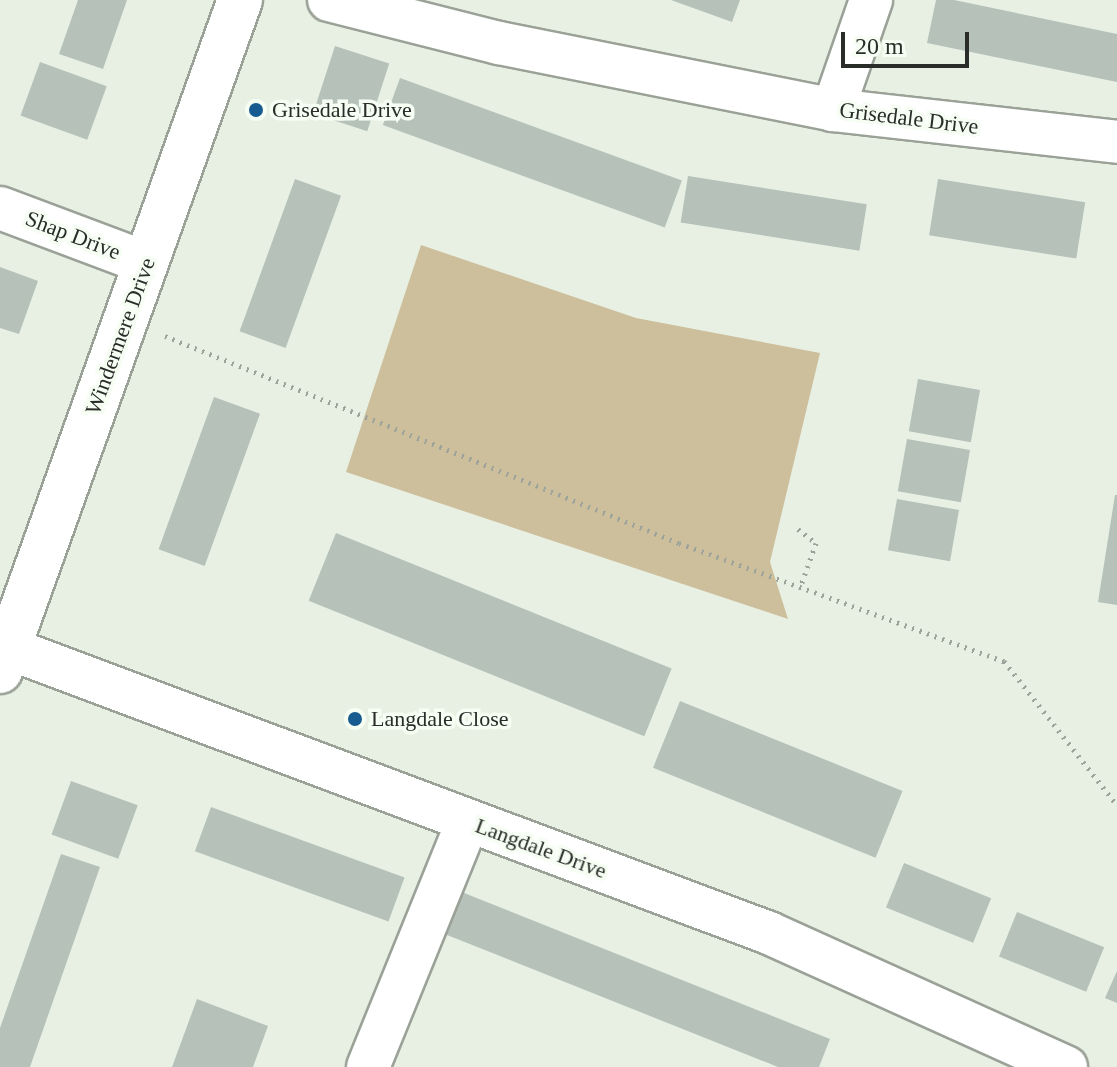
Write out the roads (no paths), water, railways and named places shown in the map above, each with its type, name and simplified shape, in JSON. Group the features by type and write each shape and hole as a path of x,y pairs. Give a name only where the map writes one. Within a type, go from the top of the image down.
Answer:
{"street":[{"name":"Windermere Drive","path":"4,660 240,0"},
{"name":"Grisedale Drive","path":"329,0 499,43 833,110 1117,142"},
{"path":"833,110 871,0"},
{"name":"Shap Drive","path":"0,208 146,263"},
{"name":"Langdale Drive","path":"4,660 468,821 769,933 1066,1067"},
{"path":"368,1067 468,821"}],"place":[{"name":"Grisedale Drive","path":"256,110"},
{"name":"Langdale Close","path":"355,719"}]}
